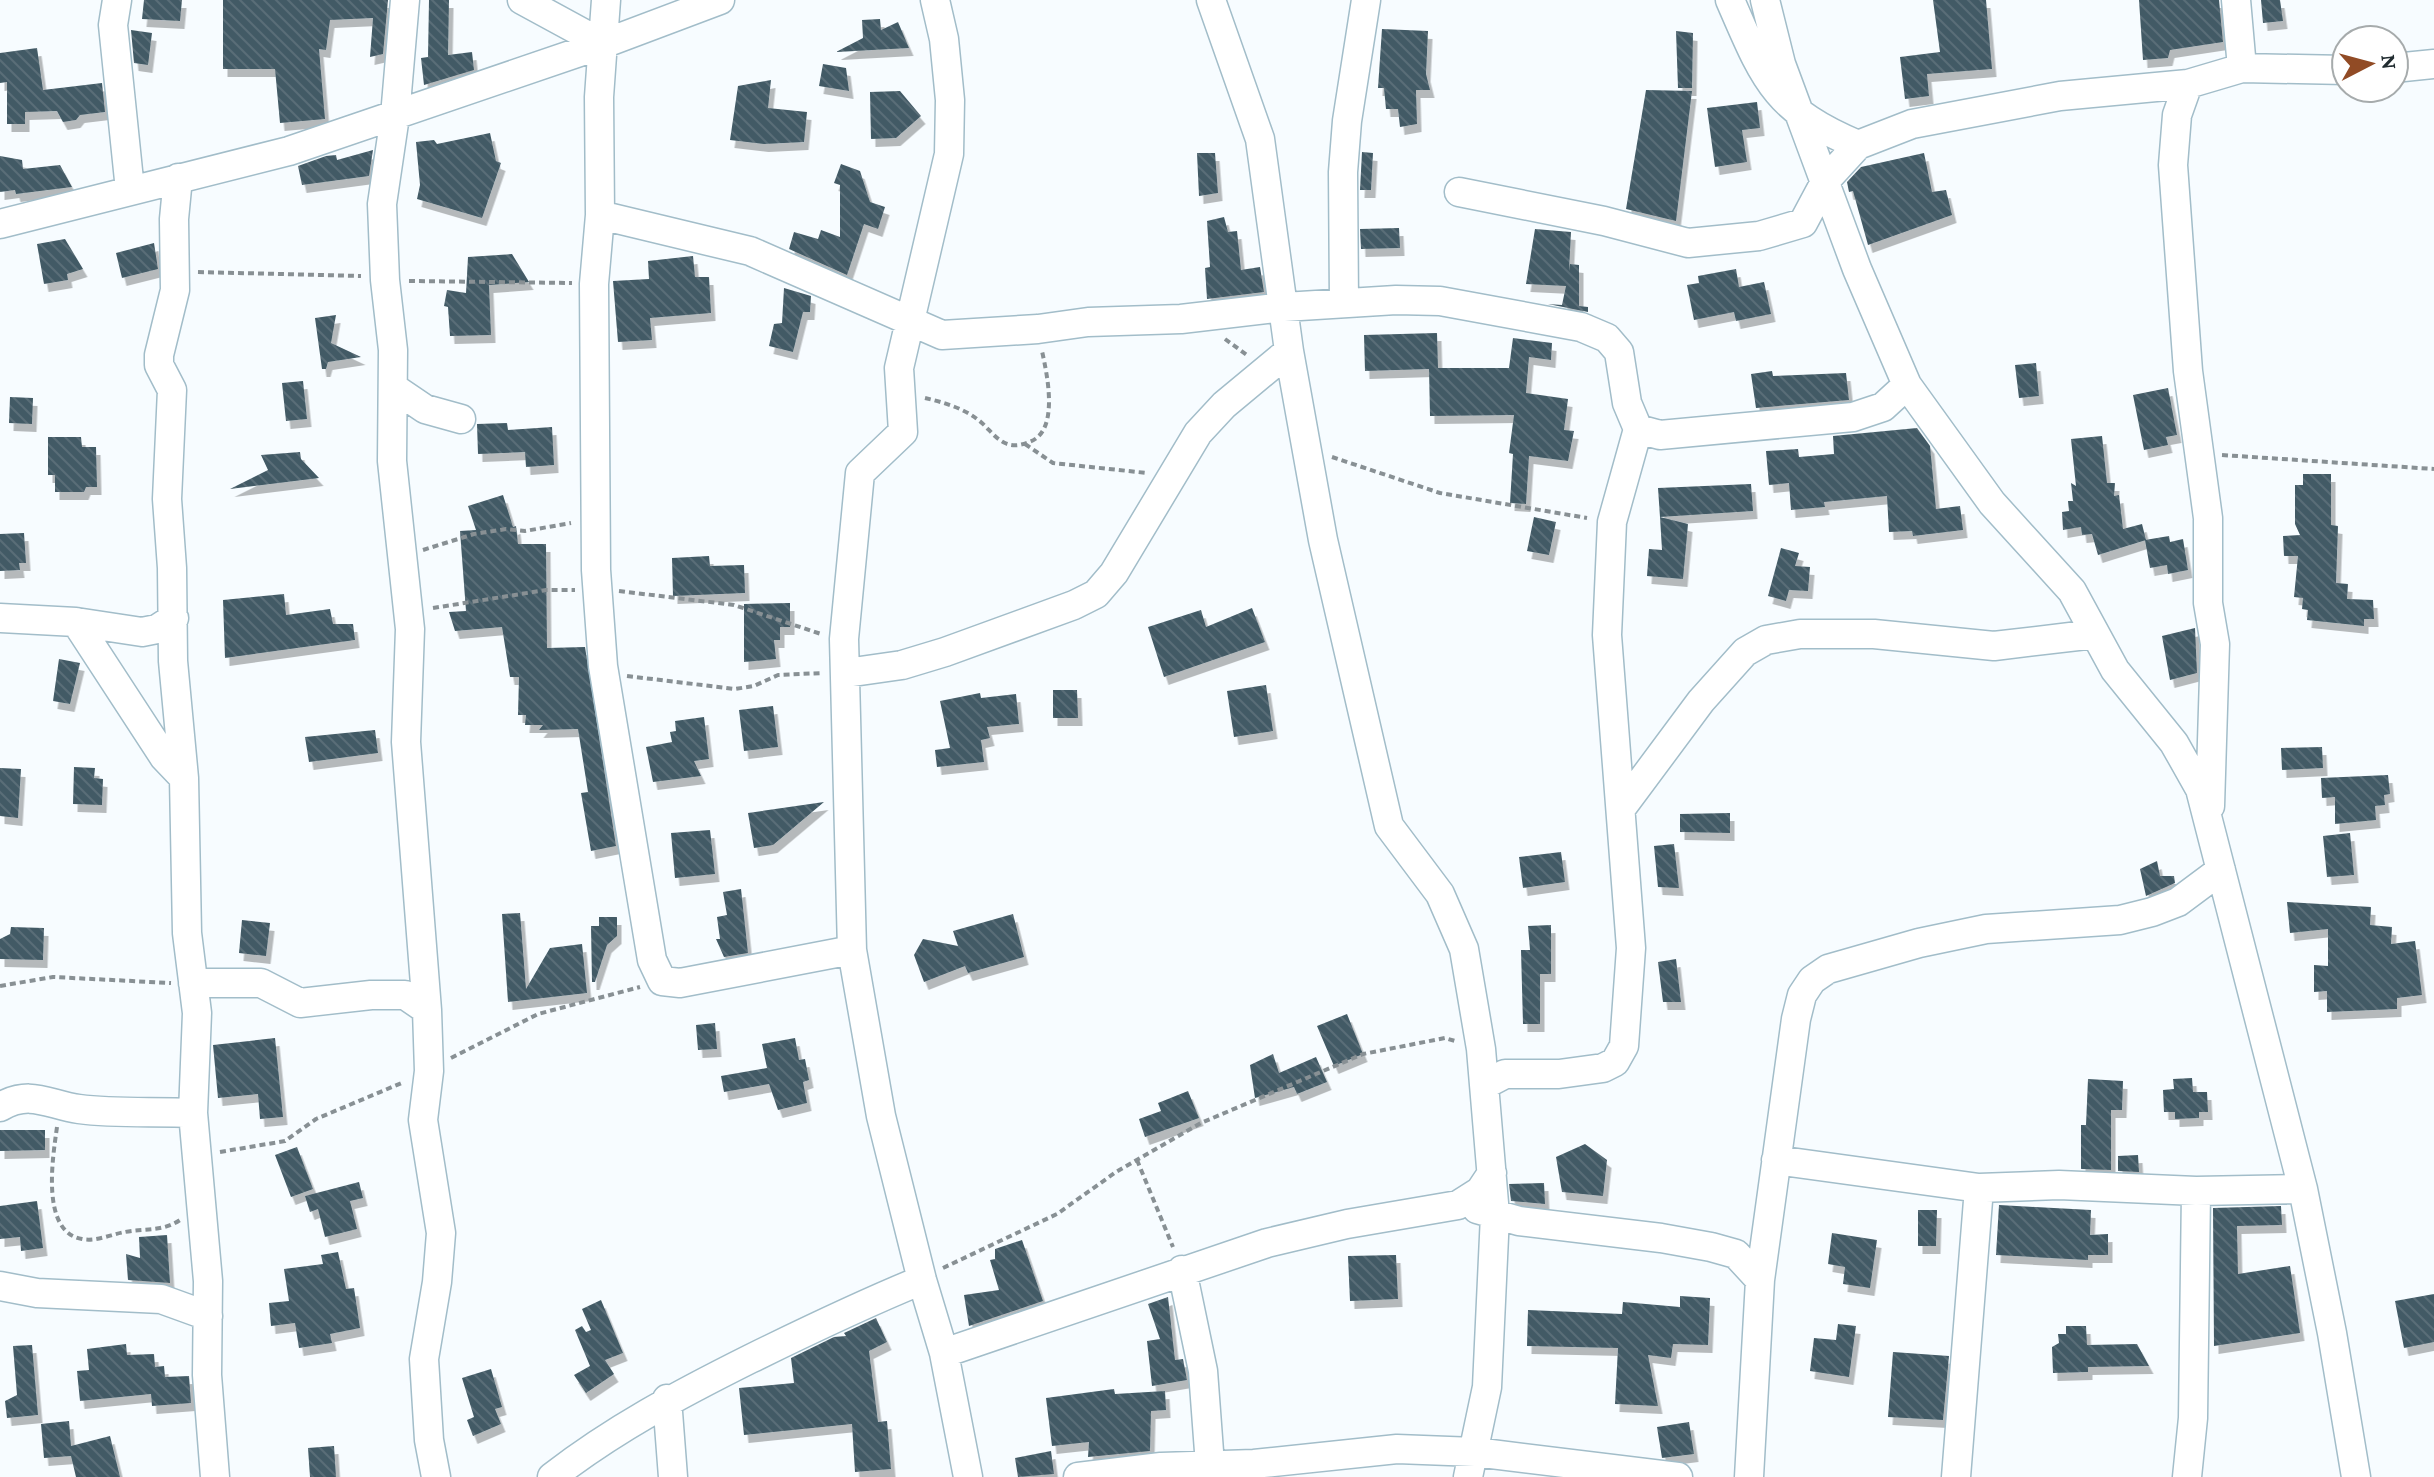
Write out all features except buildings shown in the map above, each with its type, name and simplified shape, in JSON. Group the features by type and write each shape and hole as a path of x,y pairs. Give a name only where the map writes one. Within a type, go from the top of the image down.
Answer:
{"street":[{"path":"117,0 113,25 130,190"},
{"path":"405,0 395,116 382,204 394,388 392,461 408,603 410,650 406,742 427,1010 429,1071 423,1120 441,1233 437,1282 424,1359 429,1440 436,1477"},
{"path":"522,0 603,44"},
{"path":"606,0 599,97 600,215 594,284 597,589 603,666 652,960 662,981 680,983 852,950"},
{"path":"0,224 289,151 603,44 720,0"},
{"path":"935,0 944,39 950,100 949,154 899,368 903,432 860,473 844,639 852,950 881,1116 922,1280 944,1353 970,1476"},
{"path":"1211,0 1260,139 1289,351 1323,540 1389,826 1440,894 1464,949 1481,1049 1495,1215 1487,1387 1472,1464"},
{"path":"1344,303 1343,172 1347,121 1366,0"},
{"path":"1730,0 1766,80 1780,100 1830,134 1858,145"},
{"path":"1765,0 1781,64 1802,113 1857,269 1907,385 1992,503 2072,591 2138,702 2174,743 2191,770 2209,819 2303,1189 2332,1333 2356,1477"},
{"path":"2236,0 2242,68"},
{"path":"2410,66 2434,64"},
{"path":"1459,192 1604,221 1688,243 1759,236 1803,223 1826,180 1858,145 1912,124 1966,111 2060,96 2188,84 2242,68 2330,70"},
{"path":"2188,84 2177,115 2173,165 2188,371 2208,518 2208,603 2215,644 2209,819"},
{"path":"178,178 172,312 159,365 172,390 167,499 174,618 173,661 184,778 187,933 197,1013 193,1113 202,1207 208,1316 207,1375 215,1477"},
{"path":"600,215 750,251 942,335 1038,329 1088,322 1181,319 1284,307 1440,301 1581,327 1607,338 1619,352 1627,403 1638,429 1612,522 1607,635 1623,806 1631,948 1624,1046 1615,1062 1603,1068 1559,1074 1505,1074 1484,1085"},
{"path":"846,673 902,665 945,652 1096,594 1114,573 1198,433 1289,351"},
{"path":"1638,429 1660,435 1853,417 1883,407 1907,385"},
{"path":"394,388 425,409 461,419"},
{"path":"0,618 76,622 142,632 157,629 174,618"},
{"path":"76,622 164,757 184,778"},
{"path":"1623,806 1701,701 1745,652 1766,640 1800,634 1874,634 1994,646 2095,634"},
{"path":"1749,1477 1760,1280 1787,1071 1802,995 1812,980 1828,969 1919,943 1986,929 2120,920 2152,912 2178,902 2221,870"},
{"path":"193,983 261,983 300,1003 371,995 405,995 427,1010"},
{"path":"0,1107 17,1100 41,1098 77,1109 193,1113"},
{"path":"1776,1160 1979,1188 2121,1186 2196,1191 2303,1189"},
{"path":"944,1353 1267,1243 1347,1224 1458,1205 1480,1191 1492,1173"},
{"path":"1956,1477 1979,1188"},
{"path":"2187,1477 2193,1418 2196,1191"},
{"path":"1458,1205 1495,1215 1711,1247 1736,1254 1760,1280"},
{"path":"1182,1270 1203,1371 1210,1465"},
{"path":"552,1477 591,1446 667,1399 841,1312 922,1280"},
{"path":"0,1286 37,1293 161,1299 208,1316"},
{"path":"667,1399 673,1477"},
{"path":"1078,1477 1161,1467 1397,1449 1472,1464 1678,1477"}],"path":[{"path":"175,270 356,275 385,280 489,285 594,284"},
{"path":"1181,319 1226,340 1266,369"},
{"path":"899,394 936,401 965,411 1004,443 1025,444 1036,439 1045,429 1047,377 1038,329"},
{"path":"1025,444 1053,463 1073,468 1173,475"},
{"path":"1307,448 1440,493 1612,522"},
{"path":"2199,454 2434,469"},
{"path":"403,558 474,534 506,529 525,531 594,516"},
{"path":"408,603 422,608 445,608 546,590 597,589 688,597 734,605 806,630 844,639"},
{"path":"603,666 626,675 735,689 754,686 778,675 846,673"},
{"path":"0,986 53,977 193,983"},
{"path":"198,1157 285,1141 316,1119 429,1071 538,1014 662,981"},
{"path":"922,1280 1003,1237 1057,1214 1137,1160 1201,1123 1363,1054 1445,1038 1481,1049"},
{"path":"63,1104 53,1152 52,1189 58,1219 68,1232 79,1239 90,1240 130,1231 159,1230 202,1207"},
{"path":"1137,1160 1182,1270"}]}
